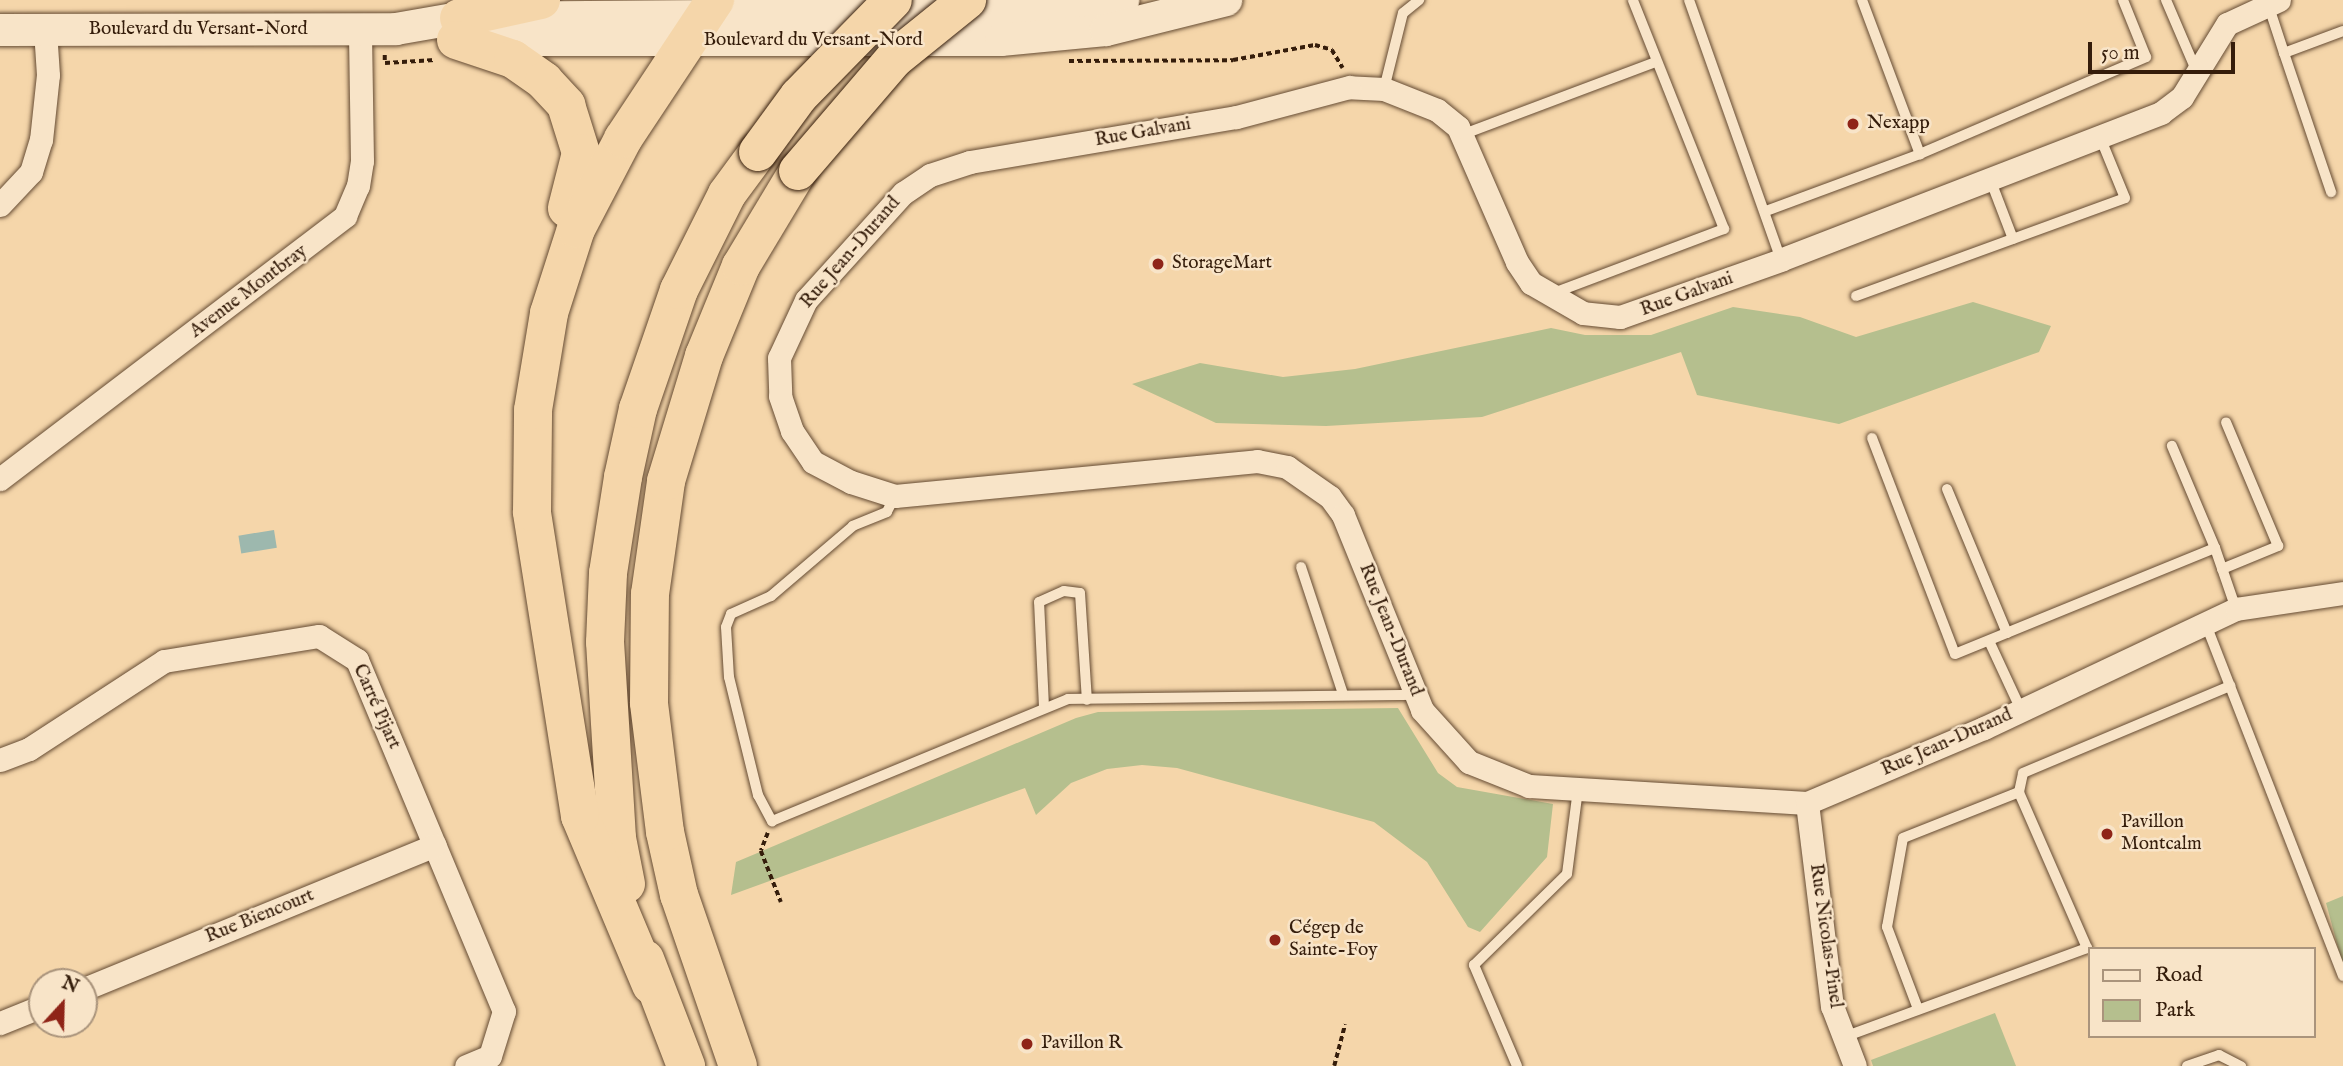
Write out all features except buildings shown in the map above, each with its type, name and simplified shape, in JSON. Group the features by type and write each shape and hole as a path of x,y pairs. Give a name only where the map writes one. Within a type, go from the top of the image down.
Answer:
{"highway":[{"path":"458,29 541,0"},
{"path":"652,985 617,838 607,715 608,573 623,477 658,344 703,239 758,152 799,96 893,0"},
{"path":"738,1066 679,895 655,772 649,703 650,594 666,481 704,356 741,266 798,172 894,59 967,0"},
{"path":"536,382 554,292 586,207 623,139 704,18"},
{"path":"458,29 544,81 566,105 579,141 578,178 536,310 532,512 580,816 685,1066"},
{"path":"718,1009 748,1066"}],"main road":[{"name":"Boulevard du Versant-Nord","path":"0,30 458,29 704,18 971,15 1123,0"},
{"name":"Boulevard du Versant-Nord","path":"704,18 1035,38 1141,23 1226,0"}],"street":[{"name":"Rue Galvani","path":"930,175 970,162 1236,117 1349,88 1384,89 1437,110 1464,134 1517,262 1531,283 1583,313 1632,315 1781,260 2170,108 2227,24 2274,2"},
{"path":"0,205 31,172 41,140 48,75 45,30"},
{"name":"Avenue Montbray","path":"0,479 345,216 361,174 360,30"},
{"name":"Rue Jean-Durand","path":"930,175 904,193 806,300 779,358 780,396 792,431 813,462 851,482 895,496 1257,461 1287,467 1330,497 1343,515 1422,709 1469,762 1529,786 1808,803 2021,710 2205,622 2236,610 2343,593"},
{"name":"Carré Pijart","path":"0,760 29,749 164,662 319,636 357,660 504,1011 490,1056 466,1066"},
{"name":"Rue Nicolas-Pinel","path":"1808,803 1832,1006 1855,1066"},
{"name":"Rue Biencourt","path":"98,983 435,845"},
{"path":"0,1023 28,1012"}],"lane":[{"path":"1384,89 1404,13 1419,0"},
{"path":"1549,294 1724,229 1633,0"},
{"path":"1689,0 1766,211 1781,260"},
{"path":"1862,0 1920,154"},
{"path":"1766,211 1920,154 2146,57 2123,0"},
{"path":"2165,0 2196,71"},
{"path":"2274,2 2284,53 2331,192"},
{"path":"2284,53 2343,31"},
{"path":"1464,134 1656,62"},
{"path":"1856,296 2125,198 2100,136"},
{"path":"1990,179 2013,239"},
{"path":"2222,569 2278,546 2225,422"},
{"path":"1872,438 1955,654 2215,548"},
{"path":"2172,446 2215,548 2236,610"},
{"path":"1947,489 2007,633"},
{"path":"895,496 887,512 853,526 771,596 731,614 726,627 729,677 758,796 772,821 1068,699 1417,695"},
{"path":"1301,567 1343,694"},
{"path":"1044,707 1039,602 1064,591 1080,593 1087,700"},
{"path":"2205,622 2343,976"},
{"path":"1989,640 2021,710"},
{"path":"1844,1037 2087,948 2019,792 2023,773 2230,686"},
{"path":"1517,1066 1474,965 1567,874 1578,789"},
{"path":"1918,1009 1887,927 1903,838 2019,792"},
{"path":"2187,1066 2219,1055 2241,1066"}],"path":[{"path":"761,851 781,902"},
{"path":"1334,1066 1345,1024"}],"green space":[{"path":"1973,302 2051,326 2039,352 1839,424 1697,395 1681,352 1482,417 1326,426 1216,423 1132,384 1200,363 1283,377 1355,369 1551,328 1585,335 1651,335 1733,307 1800,317 1856,337"},
{"path":"1398,708 1438,773 1457,787 1553,804 1547,857 1480,932 1468,927 1427,862 1374,822 1177,768 1142,765 1107,769 1071,783 1036,815 1025,788 731,895 736,862 1076,718 1098,712"},
{"path":"2343,896 2343,966 2326,903"},
{"path":"1995,1013 2016,1066 1873,1066 1871,1060"}],"shaded area":[{"path":"274,530 277,548 241,553 238,536"}],"place":[{"name":"Nexapp","path":"1853,124"},
{"name":"StorageMart","path":"1158,264"},
{"name":"Pavillon Montcalm","path":"2107,834"},
{"name":"Cégep de Sainte-Foy","path":"1275,940"},
{"name":"Pavillon R","path":"1027,1044"}]}
